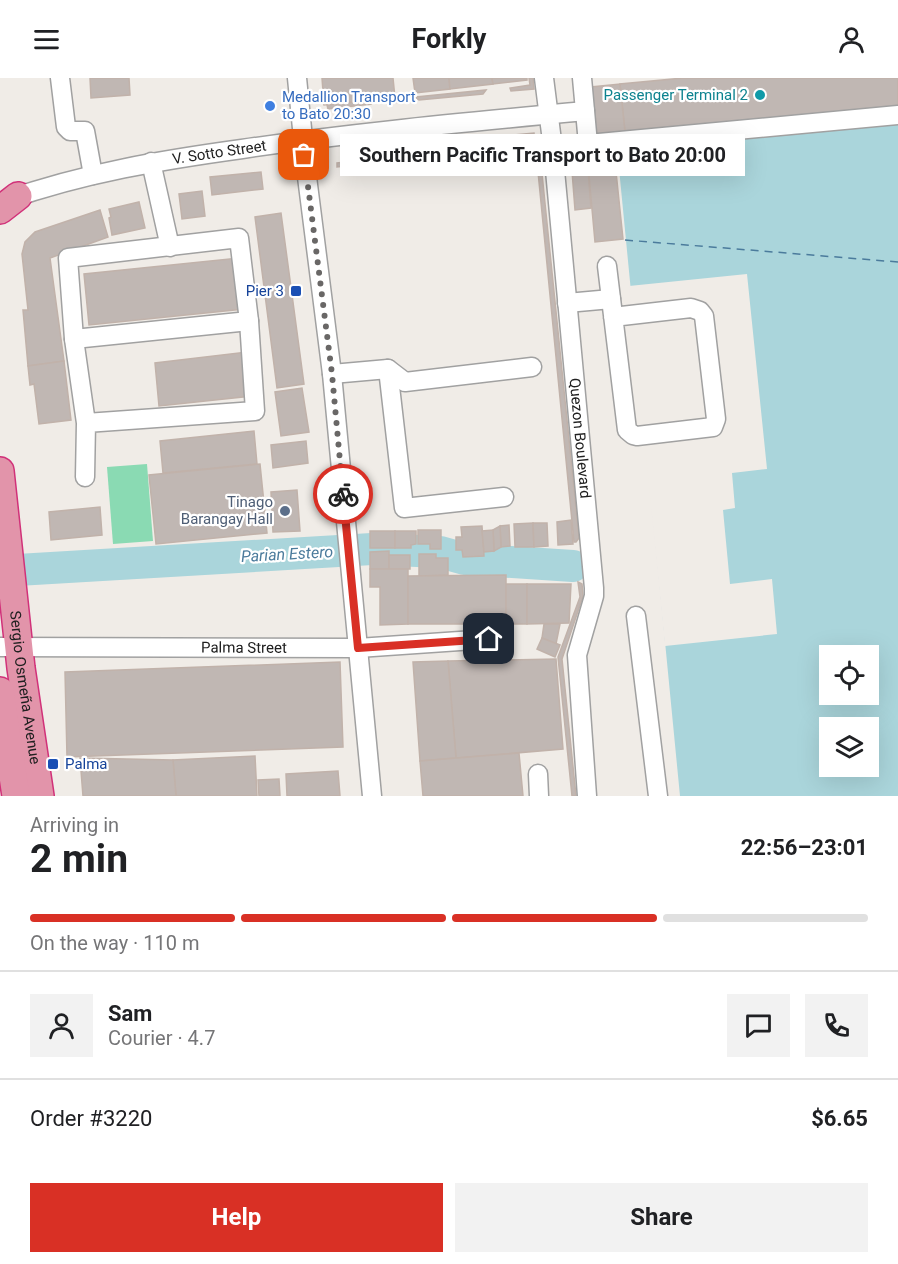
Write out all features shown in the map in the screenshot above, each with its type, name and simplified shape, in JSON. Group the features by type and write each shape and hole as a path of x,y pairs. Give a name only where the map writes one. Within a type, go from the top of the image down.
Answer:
{"highway":[{"name":"Sergio Osmeña Avenue","path":"0,471 12,586 10,647 40,796"},
{"name":"Sergio Osmeña Avenue","path":"0,691 16,796"}],"street":[{"path":"60,78 66,127 70,131 85,131 93,175"},
{"path":"297,78 302,140 332,374 372,796"},
{"name":"Quezon Boulevard","path":"544,78 594,588 577,655 587,796"},
{"path":"582,78 588,144 898,115"},
{"name":"V. Sotto Street","path":"4,202 93,175 151,162 302,140 585,111"},
{"path":"151,162 170,247"},
{"path":"85,477 86,423 74,339 68,258 239,238 249,321 255,411 86,423"},
{"path":"607,266 613,317 627,430 637,436 713,427 716,419 704,316 700,311 691,308 613,317"},
{"path":"567,303 611,299"},
{"path":"74,339 249,321"},
{"path":"332,374 388,369 405,382 532,367"},
{"path":"388,369 404,508 504,497"},
{"path":"636,616 658,796"},
{"name":"Palma Street","path":"10,647 358,648 489,639"},
{"path":"538,774 539,796"}],"green space":[{"path":"147,464 153,541 113,544 107,467"}],"water":[{"path":"898,124 898,796 680,796 618,158 628,150"}],"pier":[{"path":"747,274 767,469 732,473 735,508 723,510 730,584 772,579 777,634 665,646 629,286"}],"building":[{"path":"90,78 129,78 130,95 91,98"},
{"path":"322,78 393,78 395,98 324,105"},
{"path":"413,78 449,78 450,89 415,93"},
{"path":"449,78 492,78 493,84 450,89"},
{"path":"492,78 527,78 527,80 493,84"},
{"path":"529,78 533,78 534,89 511,91 510,88 530,85"},
{"name":"Passenger Terminal 2","path":"683,78 898,78 898,106 625,132 620,84"},
{"path":"620,84 625,132 596,135 591,87"},
{"path":"486,90 483,94 419,100 415,97"},
{"path":"401,97 401,102 389,103 388,99"},
{"path":"371,100 371,104 328,109 327,105"},
{"path":"534,133 535,147 337,167 337,163 405,156 404,146"},
{"path":"536,151 540,154 579,538 576,542 574,542"},
{"path":"606,152 607,161 596,162 596,153"},
{"path":"615,162 623,239 595,242 588,165"},
{"path":"588,170 591,208 575,210 572,171"},
{"path":"261,172 263,189 212,195 210,177"},
{"path":"202,191 205,216 182,219 179,194"},
{"path":"139,202 145,228 112,235 109,209"},
{"path":"100,210 108,237 50,258 64,361 28,366 23,310 28,310 22,254 25,242 35,232"},
{"path":"281,213 304,384 277,388 255,217"},
{"path":"239,258 244,309 89,325 84,274"},
{"path":"247,352 252,396 159,406 155,363"},
{"path":"64,361 71,420 39,424 34,384 30,385 28,366"},
{"path":"302,388 309,432 281,436 275,392"},
{"path":"254,431 257,464 163,473 160,441"},
{"path":"306,441 308,463 273,468 271,445"},
{"path":"260,464 267,533 156,544 149,475"},
{"name":"Tinago Barangay Hall","path":"297,490 300,531 273,532 271,492"},
{"path":"100,507 102,535 51,540 49,512"},
{"path":"571,520 573,544 558,545 557,522"},
{"path":"533,523 534,547 515,547 514,524"},
{"path":"533,523 547,523 548,546 534,547"},
{"path":"509,525 510,546 501,547 500,526"},
{"path":"482,526 484,556 463,557 462,550 456,550 456,537 462,537 461,527"},
{"path":"500,526 501,547 494,551 493,530"},
{"path":"418,530 441,530 441,549 430,549 430,544 418,544"},
{"path":"493,530 494,551 484,552 482,531"},
{"path":"370,531 395,531 395,548 370,548"},
{"path":"395,531 416,531 416,544 411,545 411,548 395,548"},
{"path":"389,551 389,569 370,569 370,552"},
{"path":"419,554 436,554 436,558 448,558 448,575 419,576"},
{"path":"389,555 410,555 410,569 389,569"},
{"path":"370,569 408,569 408,624 380,625 380,587 370,587"},
{"path":"506,575 506,624 408,624 408,576"},
{"path":"578,582 582,584 583,596 562,659 576,796 572,796 558,657 580,597"},
{"path":"506,584 527,584 527,624 506,624"},
{"path":"527,584 571,584 569,623 527,624"},
{"path":"544,624 560,624 556,644 542,638"},
{"path":"542,638 560,645 555,657 537,649"},
{"path":"556,659 563,749 456,758 448,661"},
{"path":"448,661 456,758 420,761 413,662"},
{"path":"340,662 343,747 67,757 65,672"},
{"path":"519,753 523,796 423,796 420,761"},
{"path":"255,756 257,796 176,796 173,760"},
{"path":"80,758 173,760 176,796 83,796"},
{"path":"338,771 340,796 287,796 286,774"},
{"path":"279,779 280,796 259,796 258,780"}],"waterway":[{"name":"Parian Estero","path":"0,571 372,549 440,552 465,559 573,566"}],"ferry route":[{"path":"625,240 898,262"}],"way so far":[{"path":"304,155 332,374 343,494"}],"place":[{"name":"Passenger Terminal 2","path":"760,95"},
{"name":"Medallion Transport to Bato 20:30","path":"270,106"},
{"name":"Southern Pacific Transport to Bato 20:00","path":"304,155"},
{"name":"Pier 3","path":"296,291"},
{"name":"Tinago Barangay Hall","path":"285,511"},
{"name":"Palma","path":"53,764"}],"route":[{"path":"343,494 358,648 489,639"}]}
